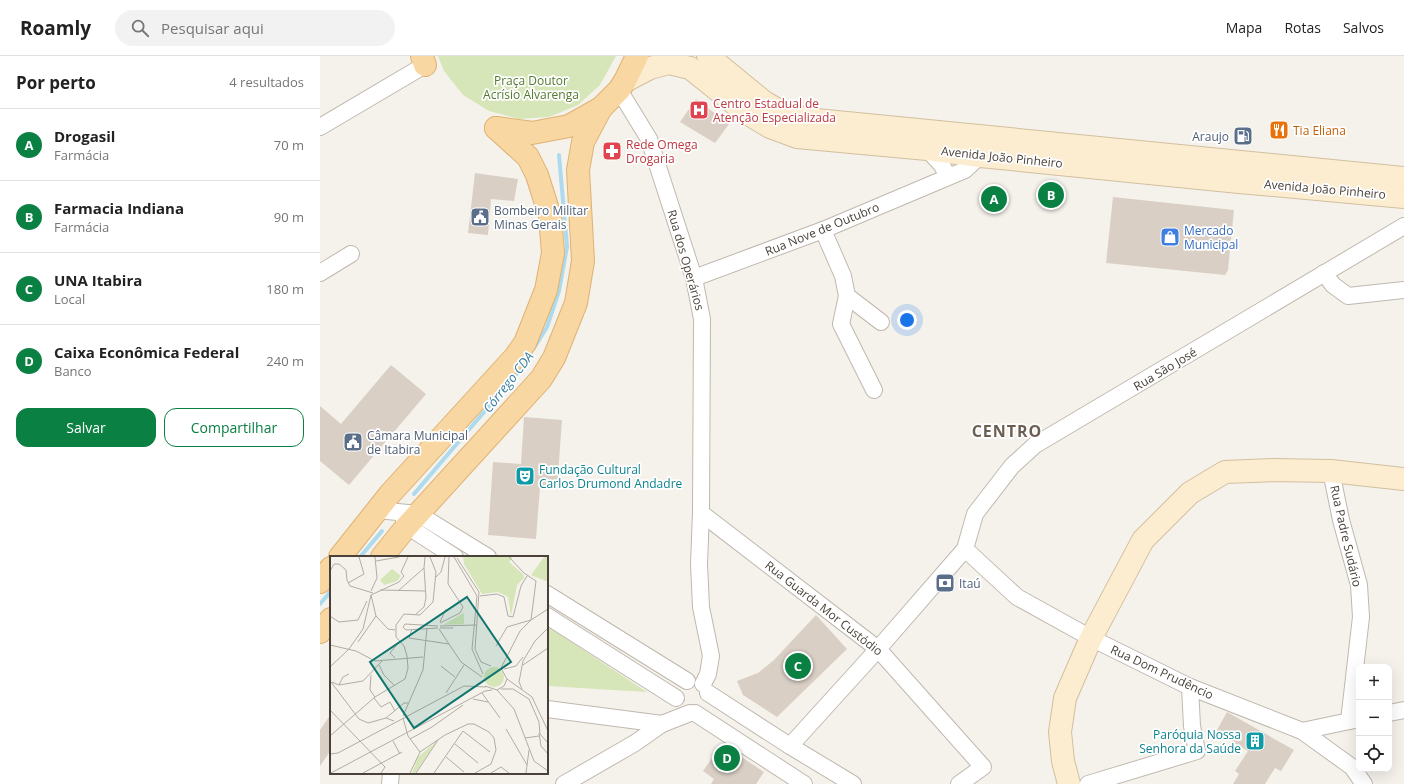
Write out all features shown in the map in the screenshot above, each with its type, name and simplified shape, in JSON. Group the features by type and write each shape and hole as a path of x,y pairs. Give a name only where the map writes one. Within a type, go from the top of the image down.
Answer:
{"main road":[{"path":"383,556 409,518 541,379 554,358 576,303 583,261 578,170 583,142 601,108 622,86 637,56"},
{"name":"Avenida João Pinheiro","path":"708,56 764,102 783,113 806,119 1404,178"},
{"name":"Avenida João Pinheiro","path":"622,86 650,68 669,63 690,68 745,112 770,127 797,137 1404,197"},
{"path":"341,556 398,486 515,357 525,343 546,290 553,253 550,216 537,175 528,157 496,128 532,133 569,126 601,108"},
{"path":"1069,784 1063,761 1060,732 1065,698 1091,638 1143,540 1190,493 1225,472 1275,470 1331,471 1404,479"},
{"path":"320,582 330,569"},
{"path":"320,632 330,620"}],"street":[{"path":"320,127 423,61"},
{"name":"Rua dos Operários","path":"622,86 649,139 694,278 702,319 702,513 698,564 701,600 711,656 705,689"},
{"path":"927,149 941,164 948,176"},
{"name":"Rua Nove de Outubro","path":"694,278 823,230 965,170 980,156"},
{"name":"Rua São José","path":"965,549 975,514 1012,466 1035,445 1404,226"},
{"path":"823,230 843,276 847,296 841,324 874,390"},
{"path":"320,273 351,254"},
{"path":"1324,273 1333,285 1348,296 1404,290"},
{"path":"847,296 881,322"},
{"name":"Rua Padre Sudário","path":"1331,471 1341,520 1359,585 1361,617 1354,720"},
{"path":"398,486 409,518 454,556"},
{"path":"377,510 409,518 486,556"},
{"name":"Rua Guarda Mor Custódio","path":"702,513 878,649 983,768 959,784"},
{"path":"752,749 790,746 878,649 965,549"},
{"name":"Rua Dom Prudêncio","path":"965,549 1017,597 1091,638 1190,687 1302,732 1352,767 1364,784"},
{"path":"548,595 687,680 692,680 790,746 854,784"},
{"path":"548,617 684,707 752,749 804,784"},
{"path":"687,680 678,687 676,692 684,707 700,711 708,698 705,689"},
{"path":"1088,784 1197,751 1192,726 1190,687"},
{"path":"564,784 636,743 684,707"},
{"path":"548,709 662,724"},
{"path":"1392,712 1404,710"},
{"path":"626,719 634,730 636,743"},
{"path":"1302,732 1354,720"},
{"path":"390,784 391,774"}],"green space":[{"name":"Praça Doutor Acrísio Alvarenga","path":"438,56 616,56 600,85 578,105 549,117 519,119 489,111 463,95 444,71"},
{"path":"548,627 647,692 548,686"}],"building":[{"name":"Centro Estadual de Atenção Especializada","path":"696,99 729,124 715,143 680,122"},
{"name":"Bombeiro Militar Minas Gerais","path":"475,173 518,179 514,201 491,199 488,235 468,233"},
{"name":"Mercado Municipal","path":"1113,197 1234,210 1228,270 1225,275 1106,263"},
{"name":"Câmara Municipal de Itabira","path":"391,365 426,394 349,485 320,461 320,406 341,424"},
{"name":"Fundação Cultural Carlos Drumond Andadre","path":"524,417 562,420 557,489 540,487 536,539 488,535 493,462 521,464"},
{"path":"816,615 847,649 777,717 743,695 737,681 758,673 774,660"},
{"name":"Paróquia Nossa Senhora da Saúde","path":"1227,712 1294,750 1281,771 1275,768 1265,784 1233,784 1239,774 1235,771 1248,751 1216,732"},
{"path":"330,715 330,751 320,766 320,730"},
{"path":"722,744 764,772 756,784 711,784 714,779 703,771"}],"waterway":[{"name":"Córrego CDA","path":"534,348 547,327 559,291 567,247 559,155"},
{"name":"Córrego CDA","path":"414,494 520,370 530,355"},
{"name":"Córrego CDA","path":"361,556 382,531"},
{"name":"Córrego CDA","path":"320,604 330,592"}],"place":[{"name":"Centro Estadual de Atenção Especializada","path":"699,110"},
{"name":"Tia Eliana","path":"1279,130"},
{"name":"Araujo","path":"1243,136"},
{"name":"Rede Omega Drogaria","path":"612,151"},
{"name":"Farmacia Indiana","path":"1051,195"},
{"name":"Drogasil","path":"994,199"},
{"name":"Bombeiro Militar Minas Gerais","path":"480,217"},
{"name":"Mercado Municipal","path":"1170,237"},
{"name":"Câmara Municipal de Itabira","path":"353,442"},
{"name":"Fundação Cultural Carlos Drumond Andadre","path":"525,476"},
{"name":"Itaú","path":"945,583"},
{"name":"UNA Itabira","path":"798,666"},
{"name":"Paróquia Nossa Senhora da Saúde","path":"1255,741"},
{"name":"Caixa Econômica Federal","path":"727,758"}],"district":[{"name":"CENTRO","path":"1007,431"}]}
